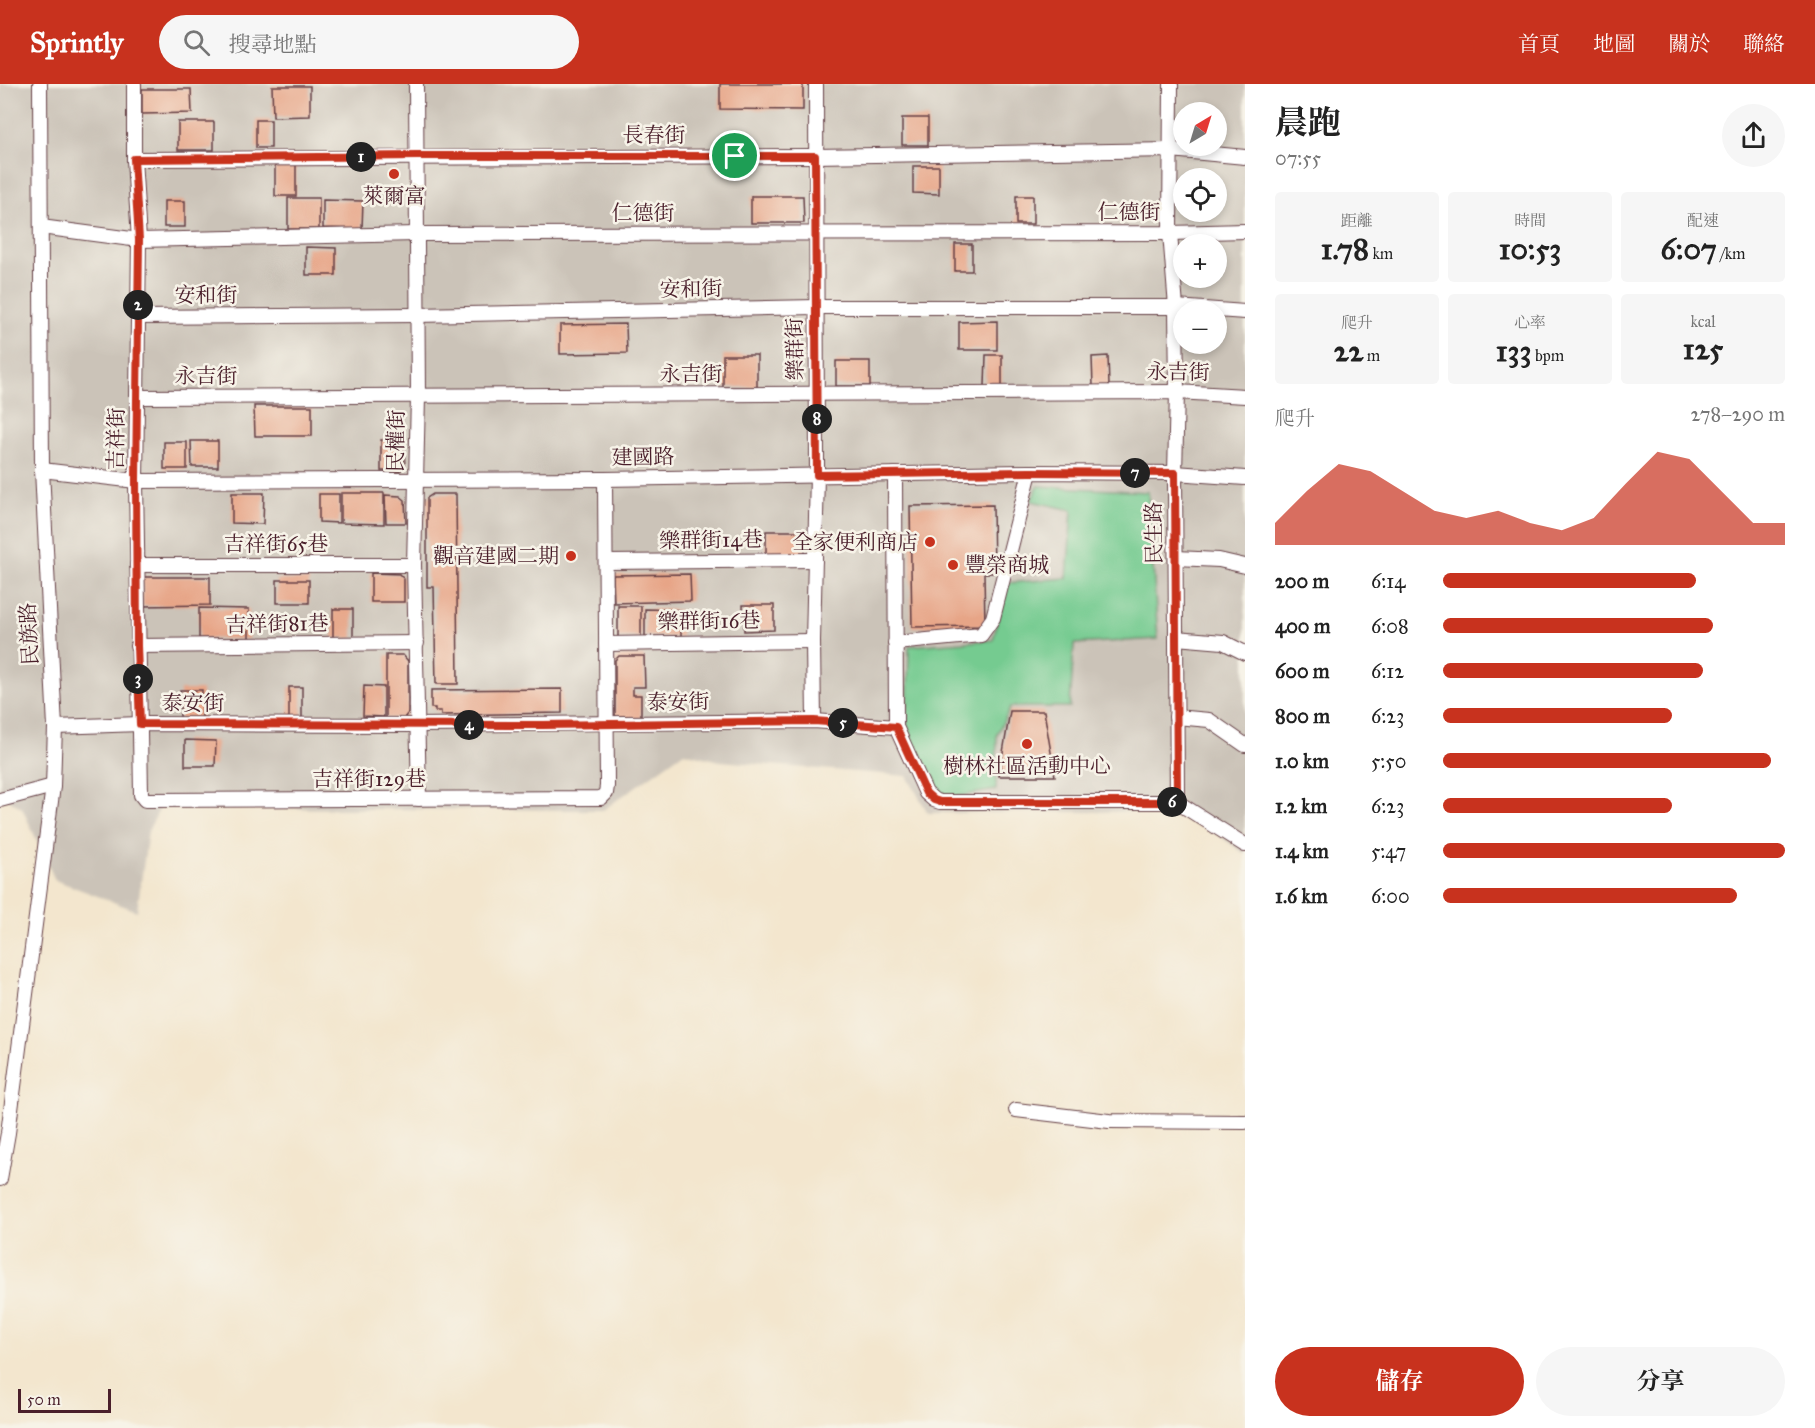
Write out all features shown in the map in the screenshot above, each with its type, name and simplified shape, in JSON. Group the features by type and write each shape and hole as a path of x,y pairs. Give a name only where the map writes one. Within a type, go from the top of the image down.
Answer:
{"street":[{"name":"民族路","path":"0,1179 53,786 55,727 42,470 40,84"},
{"name":"吉祥街","path":"134,84 134,159 139,240 136,481 141,795"},
{"name":"民權街","path":"416,84 418,397 414,565 419,800"},
{"name":"樂群街","path":"814,721 813,641 817,475 816,84"},
{"name":"民生路","path":"1171,84 1170,233 1175,300"},
{"name":"長春街","path":"134,159 815,156 1171,150 1245,157"},
{"name":"仁德街","path":"41,227 139,240 417,234 1245,231"},
{"name":"安和街","path":"138,317 815,308 1173,307"},
{"name":"安和街","path":"1227,311 1245,312"},
{"name":"民生路","path":"1177,354 1177,802"},
{"name":"永吉街","path":"138,398 1177,392 1245,396"},
{"name":"建國路","path":"42,470 136,481 605,479 1030,472 1175,473 1245,478"},
{"path":"895,643 981,635 993,618 1030,472"},
{"path":"896,474 896,727 926,793 940,802 1177,802 1245,844"},
{"path":"605,479 606,725"},
{"path":"1176,558 1219,560 1245,566"},
{"name":"樂群街14巷","path":"607,562 815,560"},
{"name":"吉祥街65巷","path":"137,565 414,565"},
{"path":"1176,638 1222,642 1245,653"},
{"name":"樂群街16巷","path":"606,644 813,641"},
{"name":"吉祥街81巷","path":"137,646 417,643"},
{"path":"1176,717 1209,720 1245,745"},
{"name":"泰安街","path":"55,727 140,724 606,725 814,721 896,727"},
{"name":"吉祥街129巷","path":"141,795 145,800 600,798 606,793 607,786 606,725"},
{"path":"0,800 53,786"},
{"path":"1016,1110 1109,1121 1245,1122"}],"shaded area":[{"path":"0,84 1245,84 1245,854 1184,811 928,813 907,776 720,761 684,752 603,810 160,808 148,831 137,911 55,880 22,808 0,794"}],"green space":[{"path":"1038,486 1148,492 1158,639 1074,644 1070,707 1011,707 997,734 996,790 943,799 930,790 907,726 909,646 993,640 1006,583 1067,578 1072,510 1031,501"}],"building":[{"path":"720,84 803,84 803,110 720,109"},
{"path":"272,86 310,86 310,116 273,117"},
{"path":"142,89 191,89 192,113 142,114"},
{"path":"902,118 928,118 928,145 902,145"},
{"path":"256,120 271,120 271,148 256,148"},
{"path":"178,122 214,122 214,150 178,150"},
{"path":"275,163 296,163 296,196 275,196"},
{"path":"913,166 939,166 939,194 913,193"},
{"path":"751,196 803,196 804,223 751,223"},
{"path":"1016,196 1033,196 1033,224 1016,224"},
{"path":"288,198 319,198 319,229 288,229"},
{"path":"323,200 363,201 362,229 323,228"},
{"path":"164,201 185,201 185,227 164,227"},
{"path":"955,244 972,244 972,271 955,271"},
{"path":"306,247 336,248 336,275 306,275"},
{"path":"997,321 997,350 959,350 959,322"},
{"path":"626,324 627,353 560,354 560,325"},
{"path":"723,355 757,355 757,387 723,387"},
{"path":"986,355 1002,355 1002,386 985,386"},
{"path":"1108,356 1109,386 1093,386 1092,357"},
{"path":"836,361 870,361 870,386 836,386"},
{"path":"254,406 312,406 312,436 255,436"},
{"path":"381,440 404,440 405,466 400,471 381,471"},
{"path":"191,441 218,441 218,467 192,467"},
{"path":"164,442 187,442 187,469 164,469"},
{"path":"232,493 264,493 263,524 232,523"},
{"path":"341,493 384,493 384,524 341,523"},
{"path":"319,494 339,494 339,523 319,522"},
{"path":"433,494 456,494 458,684 436,684 434,587 427,587 427,498"},
{"path":"385,495 400,496 405,500 406,523 386,523"},
{"name":"豐榮商城","path":"993,505 994,573 984,573 985,626 912,627 910,506"},
{"path":"766,531 805,531 805,555 766,555"},
{"path":"371,573 399,574 404,579 404,602 371,602"},
{"path":"690,574 691,601 614,603 613,575"},
{"path":"142,577 210,577 210,605 143,606"},
{"path":"277,580 309,580 309,603 277,603"},
{"path":"743,605 774,605 774,630 744,631"},
{"path":"618,606 641,606 641,637 618,637"},
{"path":"199,608 249,609 249,639 199,638"},
{"path":"333,609 353,609 353,638 333,638"},
{"path":"645,609 681,610 681,637 645,636"},
{"path":"386,655 403,655 408,661 408,713 404,718 386,718"},
{"path":"619,656 644,656 645,687 633,687 633,695 641,695 641,719 618,718 615,715 615,660"},
{"path":"364,686 384,687 384,717 363,716"},
{"path":"289,687 302,687 302,720 289,720"},
{"path":"562,689 562,713 441,715 441,711 431,708 431,690"},
{"path":"180,690 202,690 202,719 180,719"},
{"name":"樹林社區活動中心","path":"1010,711 1044,711 1055,776 999,776"},
{"path":"185,740 216,741 215,766 185,766"}],"place":[{"name":"萊爾富","path":"394,174"},
{"name":"全家便利商店","path":"930,542"},
{"name":"觀音建國二期","path":"571,556"},
{"name":"豐榮商城","path":"953,565"},
{"name":"樹林社區活動中心","path":"1027,744"}],"route":[{"path":"735,156 815,156 817,475 1030,472 1175,473 1177,802 940,802 926,793 896,727 814,721 606,725 140,724 136,481 139,240 134,159 735,156"}]}
